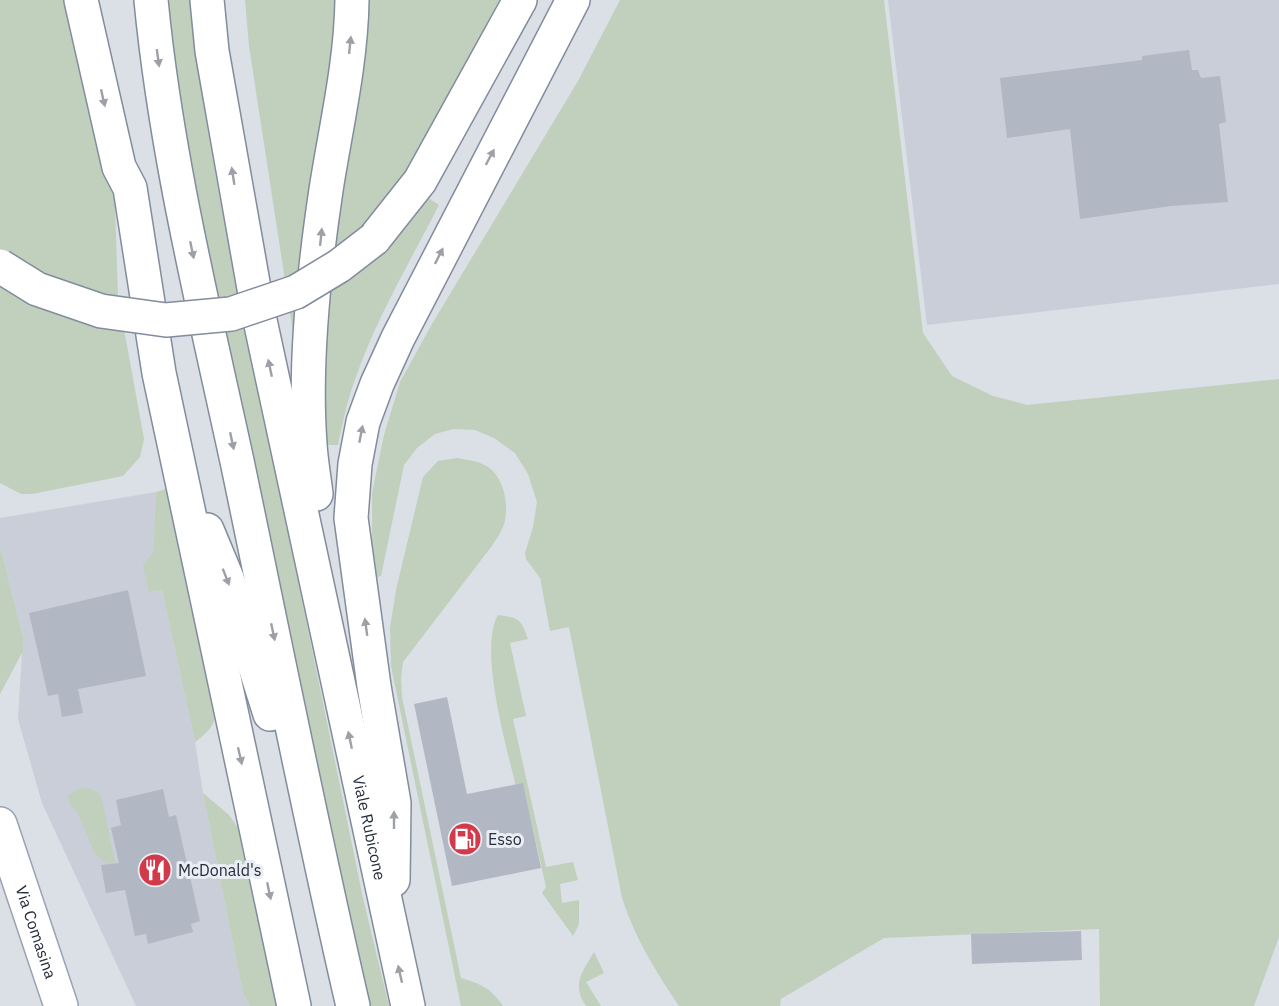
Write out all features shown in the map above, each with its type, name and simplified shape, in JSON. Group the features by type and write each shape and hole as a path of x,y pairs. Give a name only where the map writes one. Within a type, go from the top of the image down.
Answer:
{"main road":[{"path":"81,0 118,167 130,188 159,373 294,1006"},
{"path":"151,0 181,198 316,845 353,1006"},
{"path":"207,0 216,74 258,311 331,651"},
{"path":"331,651 328,577 310,445 310,332 326,190 347,74 352,28 352,0"},
{"path":"0,266 38,289 100,311 166,320 231,314 296,292 339,266 374,239 404,203 420,182 520,0"},
{"path":"393,941 394,803 374,686 351,518 355,464 363,422 398,338 573,0"},
{"path":"179,465 231,588 259,675 292,795 342,960"},
{"name":"Viale Rubicone","path":"331,651 408,1006"},
{"name":"Via Comasina","path":"0,824 61,1006"}],"shaded area":[{"path":"888,0 1279,0 1279,284 927,325"},
{"path":"156,492 149,592 162,590 195,742 243,993 250,1006 136,1006 42,803 18,719 23,637 0,546 0,518"}],"green space":[{"path":"0,0 69,0 93,97 115,205 118,296 144,439 140,457 123,476 32,494 21,494 0,483"},
{"path":"168,0 191,0 203,103 220,200 363,898 389,1006 363,1006 180,118"},
{"path":"245,0 335,0 339,28 300,331 293,332 249,46"},
{"path":"363,0 499,0 402,181 439,205 365,352 351,391 338,445 324,445 322,383 327,313"},
{"path":"620,0 884,0 923,333 952,376 993,396 1027,405 1279,379 1279,937 1254,1006 1100,1006 1099,929 884,938 781,999 780,1006 679,1006 633,928 622,898 569,627 550,631 540,578 526,559 525,553 533,527 537,502 528,474 515,453 494,438 475,430 453,429 435,434 417,448 404,465 381,576 374,578 372,493 384,435 400,382 432,324 578,81"},
{"path":"457,458 481,463 494,472 504,494 505,520 502,530 491,547 403,662 402,697 461,978 485,988 503,1006 461,1006 391,666 390,628 396,590 423,477 438,461"},
{"path":"172,487 217,708 210,728 195,742 162,590 149,592 143,566 153,552 156,492"},
{"path":"0,546 23,637 23,651 0,694"},
{"path":"498,615 511,617 521,623 528,639 510,643 526,716 513,719 546,867 573,862 578,880 560,884 562,903 579,900 579,924 573,936 542,893 546,887 523,785 516,787 496,699 493,674 491,651 493,631"},
{"path":"88,788 101,794 115,863 107,864 95,854 78,813 72,807 68,797 77,789"},
{"path":"203,793 229,815 246,839 280,1006 250,1006 243,993"},
{"path":"594,952 604,973 586,982 601,1006 586,1006 579,991 579,984"}],"building":[{"path":"1189,50 1192,70 1198,70 1201,78 1220,76 1226,122 1219,124 1228,202 1171,206 1080,219 1070,129 1007,138 1000,78 1142,60 1142,56"},
{"path":"128,590 146,676 78,689 83,713 62,717 58,694 48,696 29,613"},
{"path":"447,697 467,794 523,783 541,868 452,886 414,704"},
{"path":"163,789 169,817 176,815 200,921 191,924 193,932 148,944 146,934 135,936 125,890 106,893 101,865 119,863 111,828 121,825 116,800"},
{"path":"1081,931 1082,960 972,964 971,934"}],"place":[{"name":"Esso","path":"465,839"},
{"name":"McDonald's","path":"155,870"}]}
